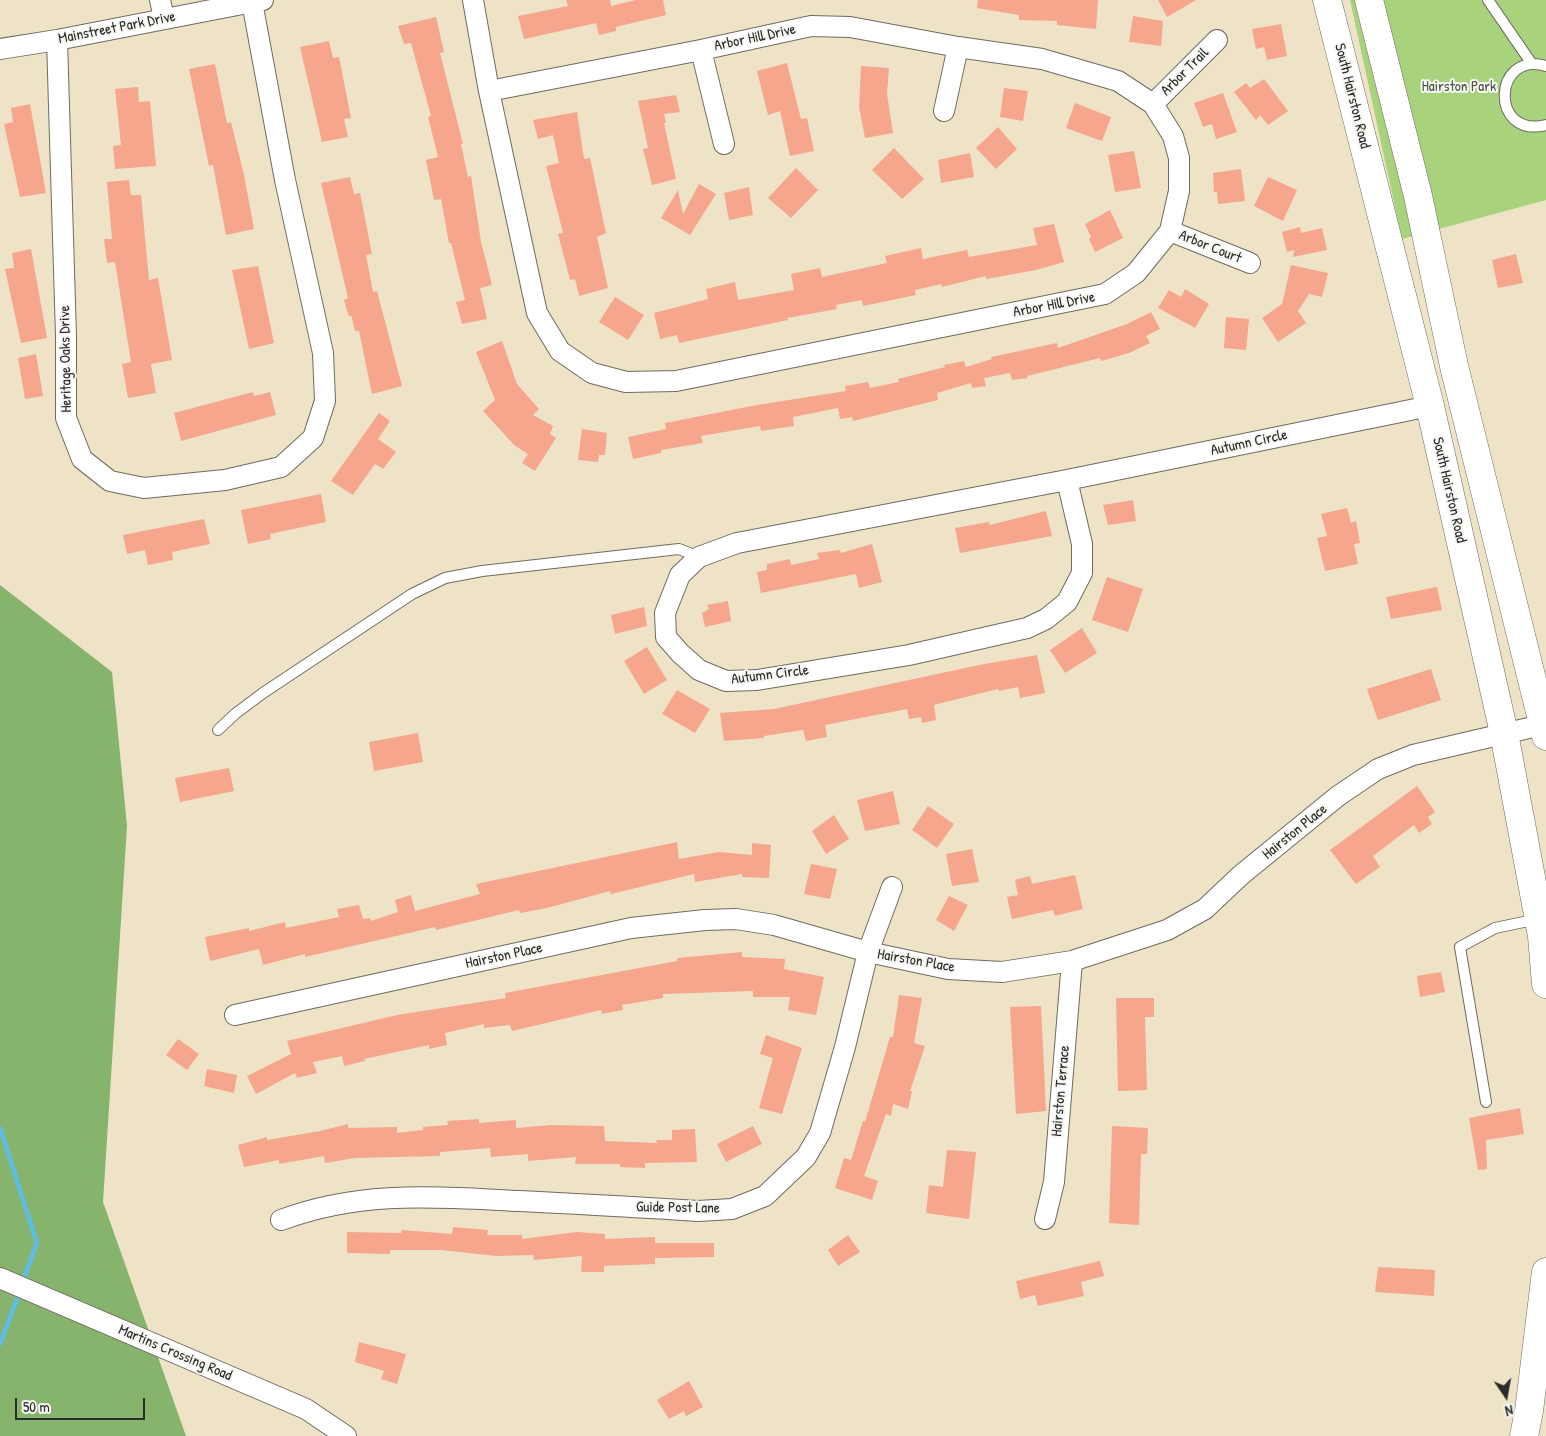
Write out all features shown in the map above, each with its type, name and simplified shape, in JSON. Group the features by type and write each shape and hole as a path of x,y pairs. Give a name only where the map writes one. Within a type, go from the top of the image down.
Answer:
{"main road":[{"name":"South Hairston Road","path":"1327,0 1430,406 1504,733 1539,919 1546,984"},
{"path":"1369,0 1418,196 1454,366 1545,728"},
{"path":"1524,1436 1530,1411 1546,1272"}],"street":[{"name":"Arbor Hill Drive","path":"472,0 489,91 537,313 560,351 592,373 626,382 676,381 1105,294 1136,273 1170,231 1179,191 1179,158 1173,136 1152,104 1118,82 1042,59 958,47 850,27 811,26 701,50 489,91"},
{"name":"Mainstreet Park Drive","path":"0,49 57,40 162,9 257,1"},
{"name":"Heritage Oaks Drive","path":"57,40 66,336 66,418 82,458 110,482 144,488 225,480 281,467 313,438 325,401 323,353 284,180 257,1"},
{"name":"Arbor Trail","path":"1152,104 1217,40"},
{"path":"944,111 958,47"},
{"path":"701,50 724,144"},
{"name":"Arbor Court","path":"1170,231 1250,263"},
{"name":"Autumn Circle","path":"1067,480 1082,544 1082,573 1067,602 1046,619 1027,628 909,655 756,680 726,681 700,670 680,653 666,637 665,613 680,575 699,557 737,543 1067,480 1430,406"},
{"name":"Hairston Place","path":"235,1015 631,928 705,920 736,920 774,925 868,952 948,969 1002,972 1072,961 1167,930 1205,909 1241,875 1338,796 1378,769 1413,755 1504,733 1545,728"},
{"name":"Guide Post Lane","path":"280,1220 313,1208 383,1196 698,1211 732,1209 765,1196 806,1158 820,1133 868,952 892,887"},
{"name":"Hairston Terrace","path":"1045,1219 1054,1182 1072,961"},
{"name":"Martins Crossing Road","path":"4,1279 306,1409 346,1436"}],"lane":[{"path":"1488,0 1532,64"},
{"path":"1546,66 1532,64 1523,66 1509,78 1505,86 1504,104 1508,112 1521,124 1530,127 1546,125"},
{"path":"218,730 235,714 263,693 412,594 445,578 482,571 679,549 699,557"},
{"path":"1486,1102 1460,947 1496,928 1539,919"}],"green space":[{"name":"Hairston Park","path":"1350,0 1546,0 1546,200 1402,239"},
{"path":"0,585 112,672 127,826 103,1202 186,1436 0,1436"}],"building":[{"path":"566,0 610,0 611,6 636,0 663,0 666,15 616,27 616,31 599,35 596,23 524,39 518,16 568,6"},
{"path":"978,0 1098,0 1096,29 1057,25 1057,21 1019,20 1019,15 977,8"},
{"path":"1158,0 1196,0 1167,17"},
{"path":"1133,16 1163,21 1161,46 1129,42"},
{"path":"436,17 444,52 440,53 463,144 461,144 468,177 471,176 481,242 492,285 480,288 487,319 462,324 456,302 465,300 451,243 449,243 441,199 434,200 426,160 438,157 428,117 431,116 411,43 404,44 398,26"},
{"path":"1281,24 1287,56 1267,60 1264,47 1256,49 1252,29"},
{"path":"329,41 333,58 339,57 351,118 344,119 348,137 322,142 300,47"},
{"path":"787,63 801,119 807,118 814,151 790,156 780,111 768,115 757,71"},
{"path":"215,64 227,123 231,122 244,175 254,229 226,235 213,165 209,166 189,69"},
{"path":"861,66 889,68 887,94 893,133 865,138 859,107"},
{"path":"1264,79 1288,111 1268,125 1260,115 1256,120 1234,92 1246,83 1250,88"},
{"path":"138,87 139,102 150,101 156,166 115,169 113,146 121,145 115,89"},
{"path":"1004,88 1028,91 1023,121 1000,117"},
{"path":"1223,93 1237,132 1216,139 1212,124 1203,127 1194,103"},
{"path":"676,95 680,112 664,114 666,123 664,123 676,179 652,185 643,149 648,148 638,101"},
{"path":"1075,103 1111,117 1102,141 1066,128"},
{"path":"30,104 46,193 20,197 4,124 13,122 11,108"},
{"path":"577,112 584,159 590,158 606,233 597,237 608,288 579,296 575,279 570,280 558,234 563,233 546,166 559,163 553,135 538,139 533,120"},
{"path":"998,127 1017,149 996,169 976,148"},
{"path":"894,148 924,179 902,199 872,170"},
{"path":"1134,151 1141,188 1115,192 1108,155"},
{"path":"970,153 974,177 941,183 938,160"},
{"path":"796,168 818,190 791,218 768,198"},
{"path":"1241,169 1245,201 1218,204 1217,192 1214,192 1213,173"},
{"path":"350,177 354,194 360,193 372,254 366,255 373,292 377,291 402,386 372,394 359,331 355,331 351,315 349,317 344,300 348,298 321,183"},
{"path":"1268,177 1297,190 1283,221 1254,206"},
{"path":"129,180 131,195 141,195 149,280 158,278 172,360 151,364 156,393 128,398 122,364 131,362 115,262 107,263 104,239 112,239 107,182"},
{"path":"699,184 716,194 690,235 661,218 678,190 683,214"},
{"path":"749,187 753,215 729,220 724,193"},
{"path":"1110,210 1123,238 1095,252 1085,224"},
{"path":"1054,224 1064,262 1036,270 986,279 986,276 942,287 941,284 915,290 916,295 863,306 862,300 836,305 837,309 787,318 788,320 679,343 677,335 660,339 654,313 708,299 706,289 735,282 738,300 794,290 791,274 820,268 822,277 887,263 885,256 921,248 923,259 967,250 969,257 1037,245 1033,228"},
{"path":"1300,227 1301,233 1322,228 1327,250 1293,257 1294,250 1287,252 1282,232"},
{"path":"31,249 47,338 21,343 5,269 14,268 12,253"},
{"path":"1516,254 1523,283 1498,288 1492,260"},
{"path":"1291,265 1328,273 1322,297 1309,294 1298,311 1306,323 1278,342 1262,318 1282,304"},
{"path":"258,266 274,343 249,349 232,270"},
{"path":"1185,289 1209,304 1195,328 1158,308 1169,290 1181,297"},
{"path":"615,297 644,315 628,340 599,322"},
{"path":"1151,312 1160,329 1146,336 1150,343 1129,353 1101,361 1100,358 1027,376 1028,378 1012,380 1010,373 984,378 986,386 972,388 971,383 937,393 938,400 853,421 852,417 840,419 838,408 793,417 794,426 761,431 760,426 701,436 703,443 661,450 661,453 633,459 628,437 666,429 665,423 757,405 846,391 845,386 868,382 870,388 899,382 898,379 945,367 944,365 964,361 966,367 992,359 991,357 1057,343 1058,348 1127,324"},
{"path":"1226,317 1249,319 1246,350 1224,348"},
{"path":"502,341 517,384 539,409 533,415 553,426 550,434 556,438 535,471 522,463 528,454 514,445 483,411 495,400 476,352"},
{"path":"36,354 43,396 25,399 18,358"},
{"path":"253,392 254,396 270,392 276,415 181,441 174,413"},
{"path":"379,413 390,421 378,439 396,452 383,469 375,464 353,495 331,481"},
{"path":"582,429 607,433 605,455 599,455 598,462 578,460"},
{"path":"321,494 326,522 270,534 271,539 248,544 241,510"},
{"path":"1133,500 1136,521 1108,525 1103,505"},
{"path":"1347,508 1351,523 1356,521 1360,543 1354,544 1358,564 1325,571 1317,538 1327,536 1321,514"},
{"path":"1046,511 1052,536 960,553 955,528 989,522 990,525"},
{"path":"204,519 210,544 172,552 173,560 148,565 145,550 127,554 123,535"},
{"path":"872,544 882,582 859,588 856,574 761,593 757,572 767,570 767,564 790,559 791,565 819,559 817,553 840,550 841,553"},
{"path":"1107,577 1143,589 1128,632 1092,620"},
{"path":"1437,587 1442,610 1391,619 1386,597"},
{"path":"728,601 731,621 705,627 702,613 709,609 707,605"},
{"path":"644,607 647,626 615,634 611,615"},
{"path":"1082,628 1097,653 1065,673 1050,650"},
{"path":"647,647 667,680 644,694 624,661"},
{"path":"1037,655 1045,693 1020,698 1018,687 999,691 998,689 934,705 936,720 922,723 921,717 909,719 907,709 825,725 827,737 806,741 803,730 764,736 764,738 724,741 720,713 774,709 979,665"},
{"path":"1431,669 1441,700 1378,720 1367,689"},
{"path":"677,690 710,709 695,733 662,714"},
{"path":"418,733 423,762 374,771 369,742"},
{"path":"229,768 234,791 180,802 175,778"},
{"path":"1417,786 1435,812 1428,817 1432,824 1419,833 1414,825 1373,856 1380,867 1356,884 1330,850"},
{"path":"893,791 900,824 865,831 857,800"},
{"path":"928,806 954,824 937,848 912,830"},
{"path":"834,815 849,839 826,854 812,831"},
{"path":"677,842 679,859 719,852 752,855 752,843 771,845 769,878 742,877 742,874 695,882 694,874 611,894 610,891 547,908 520,913 519,910 436,930 435,927 305,957 305,954 263,965 259,949 210,961 205,937 249,928 249,931 285,922 286,928 339,917 337,909 359,905 363,919 370,918 371,921 398,912 395,900 411,895 415,911 480,894 476,884"},
{"path":"972,849 979,882 952,886 946,854"},
{"path":"811,864 837,869 830,899 804,894"},
{"path":"1075,875 1083,909 1055,916 1053,910 1012,919 1007,897 1018,895 1015,880 1030,876 1032,884"},
{"path":"949,896 968,905 954,931 936,920"},
{"path":"742,952 742,957 785,959 784,969 824,977 816,1015 788,1010 790,997 753,997 753,991 663,994 663,998 622,1005 623,1010 602,1014 601,1010 512,1031 510,1025 484,1028 484,1024 445,1033 447,1045 429,1049 429,1045 364,1059 365,1061 344,1066 342,1056 313,1062 317,1073 297,1078 295,1073 256,1094 247,1076 291,1054 287,1041 397,1015 506,998 505,993 677,961 677,958"},
{"path":"1441,972 1445,992 1420,997 1417,976"},
{"path":"899,995 922,998 914,1043 925,1046 910,1091 912,1091 908,1109 893,1104 891,1116 886,1114 864,1176 878,1181 872,1200 835,1188 844,1158 851,1160 863,1121 865,1122 890,1037 893,1037"},
{"path":"1116,998 1154,998 1154,1017 1145,1017 1147,1090 1118,1091"},
{"path":"1041,1006 1046,1111 1016,1114 1010,1007"},
{"path":"766,1035 802,1048 782,1114 759,1108 773,1058 760,1054"},
{"path":"178,1039 199,1054 187,1070 166,1055"},
{"path":"207,1069 237,1075 234,1093 204,1086"},
{"path":"1520,1108 1524,1134 1486,1140 1487,1169 1478,1170 1469,1118"},
{"path":"479,1119 479,1123 516,1120 516,1128 551,1125 604,1126 605,1141 657,1143 656,1140 672,1140 672,1130 695,1129 697,1162 645,1163 645,1168 620,1167 620,1164 575,1164 576,1157 528,1161 528,1154 491,1157 490,1148 440,1152 440,1156 355,1158 325,1163 324,1156 279,1164 279,1160 244,1167 238,1145 267,1137 267,1140 348,1124 348,1128 397,1127 397,1133 423,1130 423,1127 448,1125 447,1121"},
{"path":"753,1126 762,1144 726,1162 717,1144"},
{"path":"1112,1126 1148,1128 1147,1154 1141,1154 1139,1225 1109,1223"},
{"path":"947,1150 976,1152 969,1219 926,1213 929,1185 943,1187"},
{"path":"453,1227 488,1230 487,1235 522,1235 522,1239 577,1232 605,1234 605,1239 655,1237 655,1243 714,1243 714,1257 655,1258 655,1264 604,1266 604,1272 581,1272 582,1256 534,1260 533,1255 496,1256 441,1250 390,1250 390,1254 347,1253 347,1232 401,1233 402,1230 452,1234"},
{"path":"848,1235 860,1252 838,1266 828,1250"},
{"path":"1100,1261 1104,1276 1081,1282 1084,1296 1038,1306 1035,1295 1020,1299 1016,1281"},
{"path":"1378,1267 1435,1270 1434,1296 1375,1292"},
{"path":"359,1342 406,1354 397,1384 381,1379 384,1371 355,1362"},
{"path":"689,1381 703,1407 686,1416 684,1411 669,1419 657,1400"}],"waterway":[{"path":"0,1128 37,1243 22,1283"},
{"path":"0,1344 20,1291"}]}
